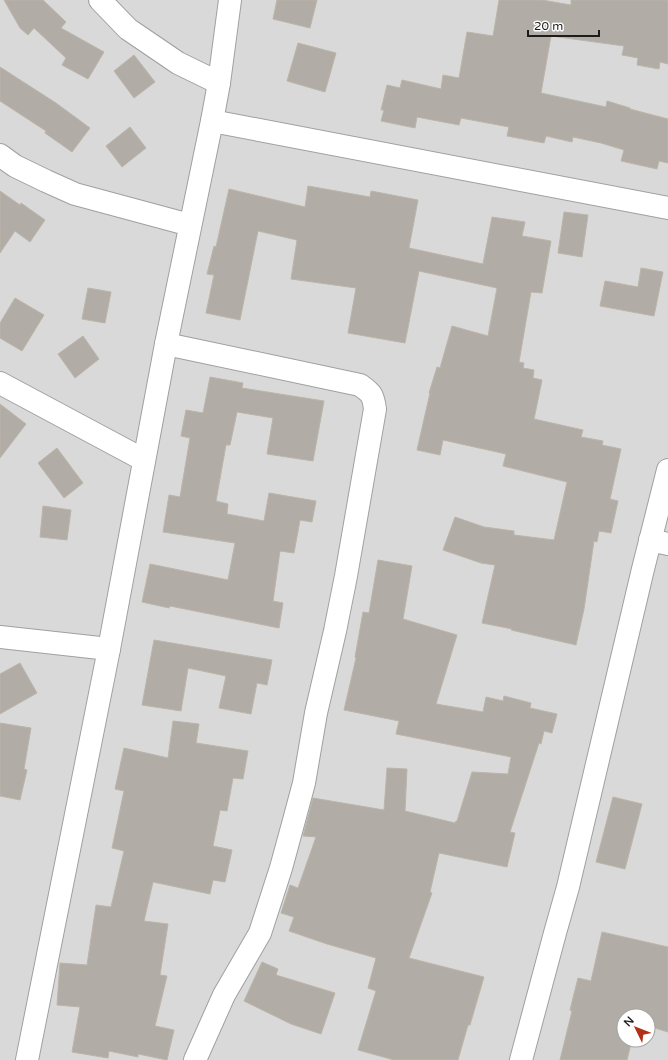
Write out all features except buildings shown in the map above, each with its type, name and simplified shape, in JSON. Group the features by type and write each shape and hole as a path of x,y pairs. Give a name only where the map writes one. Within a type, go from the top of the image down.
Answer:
{"street":[{"path":"100,0 128,29 178,63 219,83"},
{"path":"27,1060 109,649 166,344 212,121 219,83 230,0"},
{"path":"212,121 668,208"},
{"path":"0,155 21,169 75,194 190,225"},
{"path":"166,344 360,385 370,393 374,399 375,409 344,584 316,713 304,783 281,868 260,933 224,995 195,1060"},
{"path":"0,383 144,460"},
{"path":"521,1060 659,542 668,470"},
{"path":"0,637 109,649"}],"shaded area":[{"path":"0,0 668,0 668,1060 0,1060"}]}
